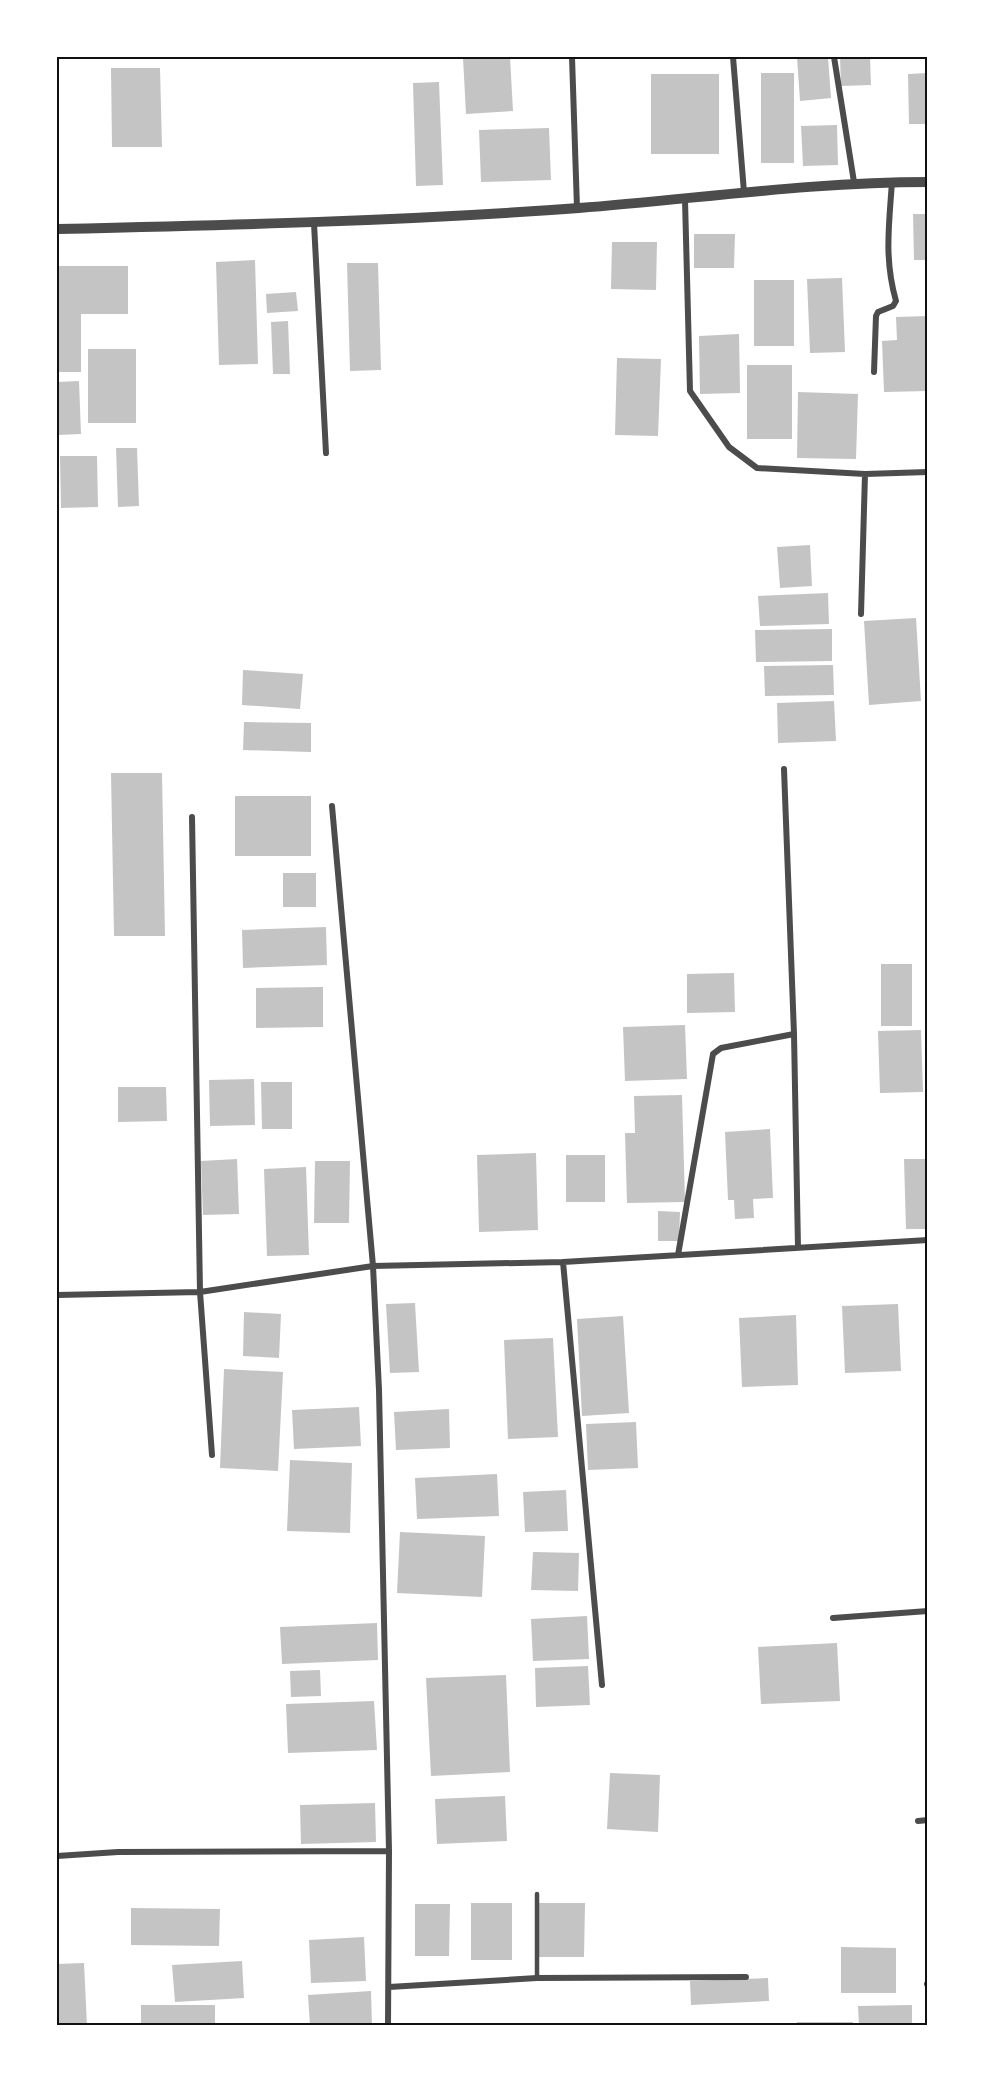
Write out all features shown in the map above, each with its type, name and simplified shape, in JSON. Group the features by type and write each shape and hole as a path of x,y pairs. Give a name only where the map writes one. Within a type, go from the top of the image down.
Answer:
{"street":[{"path":"572,57 577,208"},
{"path":"734,57 744,192"},
{"path":"834,57 854,183"},
{"path":"874,372 876,316 878,312 893,306 896,301 888,274 887,253 892,182"},
{"path":"57,229 314,223 685,200 744,192 854,183 928,182"},
{"path":"685,200 690,391 729,447 757,468 865,474 928,472"},
{"path":"314,223 326,453"},
{"path":"861,614 865,474"},
{"path":"784,769 794,1034 798,1248"},
{"path":"332,806 373,1266 379,1390 389,1851 388,2026"},
{"path":"192,817 200,1292 212,1455"},
{"path":"678,1255 713,1054 721,1048 794,1034"},
{"path":"57,1295 200,1292 373,1266 563,1262 928,1240"},
{"path":"563,1262 602,1685"},
{"path":"833,1618 928,1611"},
{"path":"918,1821 928,1820"},
{"path":"57,1856 118,1852 389,1851"},
{"path":"388,1987 537,1978 746,1977"}],"lane":[{"path":"537,1894 537,1978"}],"building":[{"path":"510,57 513,111 466,114 463,58"},
{"path":"797,57 828,57 831,98 800,101"},
{"path":"840,57 870,57 871,85 841,86"},
{"path":"111,68 160,68 162,147 112,147"},
{"path":"761,73 794,73 794,163 761,163"},
{"path":"928,73 928,124 909,124 908,74"},
{"path":"651,74 719,74 719,154 651,154"},
{"path":"439,82 443,185 416,186 413,83"},
{"path":"837,125 838,165 803,166 801,126"},
{"path":"549,128 551,180 481,182 479,130"},
{"path":"913,214 928,214 928,260 914,260"},
{"path":"694,234 735,234 734,268 694,268"},
{"path":"612,242 657,242 656,290 611,289"},
{"path":"255,260 258,364 219,365 216,262"},
{"path":"347,263 378,263 381,370 350,371"},
{"path":"57,266 128,266 128,314 81,314 81,372 57,372"},
{"path":"842,278 845,352 810,353 807,279"},
{"path":"754,280 794,280 794,346 754,346"},
{"path":"296,292 298,311 267,313 266,294"},
{"path":"928,316 928,391 884,392 882,341 897,340 896,317"},
{"path":"288,321 290,374 273,374 271,322"},
{"path":"739,334 740,393 700,394 699,336"},
{"path":"88,349 136,349 136,423 88,423"},
{"path":"617,358 661,359 658,436 615,435"},
{"path":"747,365 792,365 792,439 747,439"},
{"path":"79,381 81,434 57,435 57,382"},
{"path":"798,392 858,394 856,459 797,458"},
{"path":"116,448 137,448 139,506 118,507"},
{"path":"60,456 97,456 98,507 61,508"},
{"path":"810,545 812,586 780,588 777,547"},
{"path":"828,593 829,624 760,626 758,596"},
{"path":"916,618 921,701 869,705 864,621"},
{"path":"832,629 832,661 756,662 755,630"},
{"path":"833,665 834,695 765,696 764,666"},
{"path":"243,670 303,674 300,709 242,705"},
{"path":"834,701 836,741 778,743 777,703"},
{"path":"244,722 311,723 311,752 243,750"},
{"path":"111,773 162,773 165,936 114,936"},
{"path":"235,796 311,796 311,856 235,856"},
{"path":"283,873 316,873 316,907 283,907"},
{"path":"326,927 327,965 243,968 242,930"},
{"path":"881,964 912,964 912,1026 881,1026"},
{"path":"734,973 735,1012 687,1013 687,974"},
{"path":"323,987 323,1027 256,1028 256,988"},
{"path":"685,1025 687,1079 625,1081 623,1027"},
{"path":"921,1030 923,1092 880,1093 878,1031"},
{"path":"254,1079 255,1125 210,1126 209,1080"},
{"path":"261,1082 292,1082 292,1129 262,1129"},
{"path":"118,1087 166,1087 167,1121 118,1122"},
{"path":"682,1095 685,1202 627,1203 625,1133 635,1133 634,1096"},
{"path":"770,1129 773,1198 753,1199 754,1218 735,1219 734,1200 728,1200 725,1132"},
{"path":"536,1153 538,1230 479,1232 477,1155"},
{"path":"566,1155 605,1155 605,1202 566,1202"},
{"path":"237,1159 239,1214 203,1215 201,1161"},
{"path":"904,1159 928,1159 928,1229 906,1229"},
{"path":"315,1161 350,1161 349,1223 314,1223"},
{"path":"306,1167 309,1255 267,1256 264,1169"},
{"path":"658,1211 680,1212 679,1241 658,1241"},
{"path":"415,1303 419,1372 390,1373 386,1304"},
{"path":"898,1304 901,1371 845,1373 842,1306"},
{"path":"244,1312 281,1314 279,1358 243,1356"},
{"path":"796,1315 798,1385 742,1387 739,1318"},
{"path":"623,1316 629,1413 582,1416 577,1319"},
{"path":"553,1338 558,1437 508,1439 504,1340"},
{"path":"224,1369 283,1372 278,1471 220,1468"},
{"path":"359,1407 361,1446 294,1449 292,1410"},
{"path":"449,1409 450,1448 396,1450 394,1412"},
{"path":"636,1422 638,1468 588,1470 586,1424"},
{"path":"290,1460 352,1463 350,1533 287,1531"},
{"path":"497,1474 499,1516 417,1519 415,1478"},
{"path":"566,1490 568,1531 525,1532 523,1492"},
{"path":"400,1532 485,1536 482,1597 397,1593"},
{"path":"533,1552 579,1553 578,1591 531,1590"},
{"path":"587,1616 589,1659 533,1661 531,1619"},
{"path":"377,1623 378,1660 282,1664 280,1627"},
{"path":"837,1643 840,1701 761,1704 758,1647"},
{"path":"588,1666 590,1705 536,1707 535,1668"},
{"path":"320,1670 321,1696 291,1697 290,1671"},
{"path":"506,1675 510,1772 431,1776 426,1678"},
{"path":"374,1701 377,1750 288,1753 286,1704"},
{"path":"610,1773 660,1775 658,1832 607,1829"},
{"path":"505,1796 507,1841 437,1844 435,1799"},
{"path":"375,1803 376,1842 301,1844 300,1805"},
{"path":"471,1903 512,1903 512,1960 471,1960"},
{"path":"539,1903 585,1903 584,1957 539,1957"},
{"path":"415,1904 450,1904 449,1956 415,1956"},
{"path":"131,1908 220,1909 219,1946 131,1945"},
{"path":"364,1937 366,1981 311,1983 309,1940"},
{"path":"841,1947 896,1948 896,1993 841,1993"},
{"path":"242,1961 244,1998 175,2002 172,1965"},
{"path":"84,1963 87,2026 57,2026 57,1964"},
{"path":"768,1978 769,2001 691,2005 690,1981"},
{"path":"371,1991 372,2026 310,2026 308,1995"},
{"path":"141,2005 215,2005 215,2026 141,2026"},
{"path":"912,2005 912,2026 859,2026 858,2006"},
{"path":"797,2022 853,2022 853,2026 797,2026"}]}
